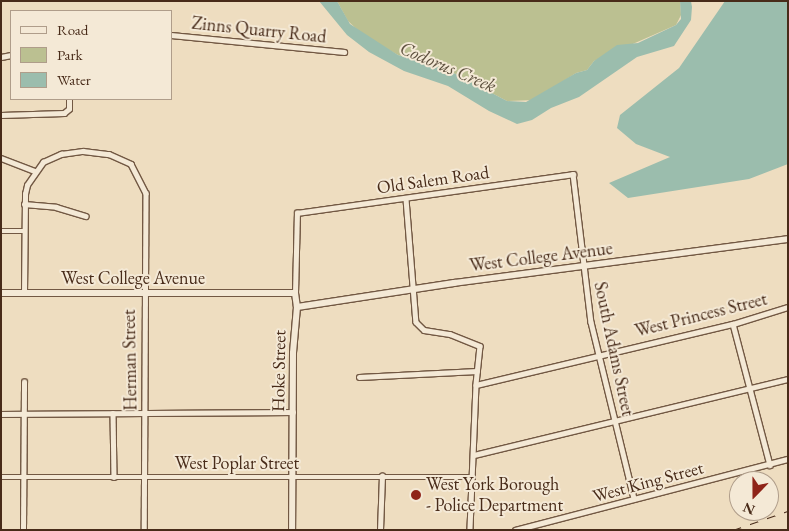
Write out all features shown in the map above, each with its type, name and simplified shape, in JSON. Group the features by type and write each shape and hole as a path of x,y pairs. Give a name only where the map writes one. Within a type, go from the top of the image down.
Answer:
{"street":[{"name":"Zinns Quarry Road","path":"172,35 344,52"},
{"path":"1,115 64,114 69,109 70,100"},
{"name":"Herman Street","path":"36,171 42,162 69,152 109,154 131,164 146,193 144,530"},
{"path":"1,158 36,171 27,185 24,204 24,293"},
{"name":"Old Salem Road","path":"297,213 573,174"},
{"name":"South Adams Street","path":"573,174 582,268 598,355 634,499"},
{"path":"406,199 416,322 424,330 450,334 480,346 476,385 470,530"},
{"path":"24,204 56,207 86,216"},
{"name":"Hoke Street","path":"292,530 293,346 298,306 294,293 297,213"},
{"path":"1,231 24,231"},
{"name":"West College Avenue","path":"298,306 788,239"},
{"name":"West College Avenue","path":"1,293 294,293"},
{"name":"West Princess Street","path":"476,385 733,324 788,307"},
{"path":"733,324 770,465"},
{"path":"359,377 477,371"},
{"path":"474,455 788,379"},
{"path":"23,530 24,382"},
{"path":"1,414 293,412"},
{"path":"113,413 114,477"},
{"name":"West King Street","path":"515,530 788,460"},
{"path":"380,530 382,476"},
{"name":"West Poplar Street","path":"1,477 382,476 472,478"}],"green space":[{"path":"337,1 680,1 681,15 676,25 594,61 587,70 576,73 534,100 507,101 446,69 398,55 363,35 348,21"}],"water":[{"path":"319,1 337,1 350,24 398,55 446,69 507,101 526,102 576,73 587,70 594,61 617,45 638,43 676,25 681,19 680,1 691,1 692,7 691,20 674,46 637,57 579,97 551,108 532,120 517,124 489,111 448,86 404,71 369,52 347,35"},
{"path":"725,1 788,1 788,164 749,179 628,198 609,183 670,157 636,144 617,128 620,115 679,68"}],"railway":[{"path":"733,530 788,511"}],"place":[{"name":"West York Borough - Police Department","path":"416,495"}],"water label":[{"name":"Codorus Creek","path":"448,67"}]}
